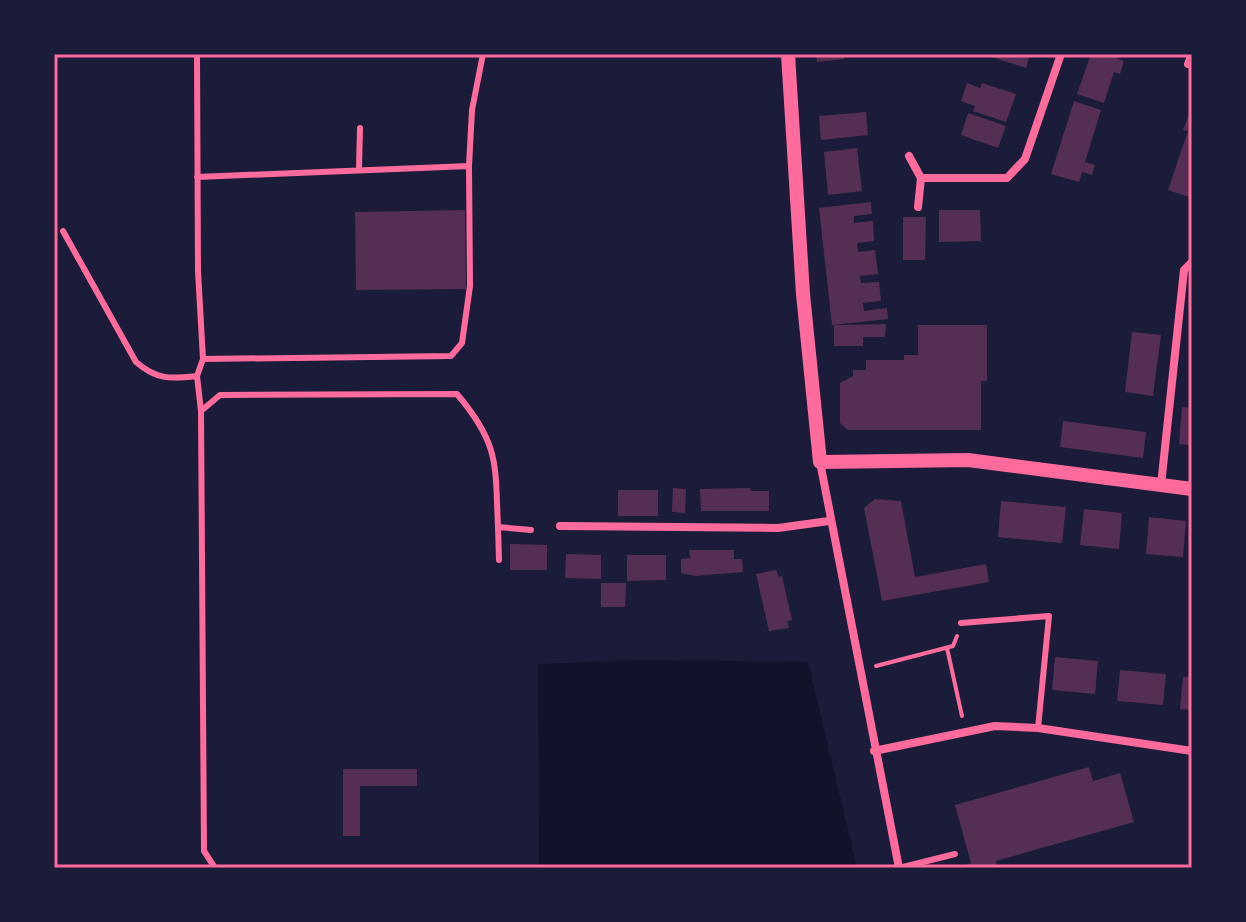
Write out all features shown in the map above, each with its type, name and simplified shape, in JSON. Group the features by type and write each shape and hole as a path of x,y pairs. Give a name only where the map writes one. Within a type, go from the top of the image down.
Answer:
{"street":[{"path":"788,54 803,294 820,462 858,671 899,868"},
{"path":"921,178 1007,178 1025,159 1061,54"},
{"path":"1188,64 1192,54"},
{"path":"909,156 921,178 918,207"},
{"path":"1161,485 1184,270 1192,262"},
{"path":"820,462 968,460 1192,489"},
{"path":"560,526 778,528 829,521"},
{"path":"874,751 995,726 1038,728 1192,751"}],"lane":[{"path":"197,54 197,177 203,359 197,376 201,411 204,851 215,868"},
{"path":"203,359 451,356 462,343 470,286 472,110 483,54"},
{"path":"359,169 360,128"},
{"path":"197,177 469,166"},
{"path":"63,231 136,362 151,375 164,380 197,376"},
{"path":"201,411 220,395 457,394 482,423 494,453 499,560"},
{"path":"498,527 531,530"},
{"path":"961,623 1049,616 1038,728"},
{"path":"899,868 955,854"}],"path":[{"path":"858,671 953,646 961,623"},
{"path":"947,648 964,730"}],"shaded area":[{"path":"644,660 808,662 857,868 539,868 538,664"}],"building":[{"path":"816,54 843,54 844,59 817,62"},
{"path":"983,54 1030,54 1026,68"},
{"path":"1091,54 1120,54 1118,59 1124,61 1120,74 1114,72 1104,103 1077,94"},
{"path":"967,83 980,88 982,83 1016,94 1006,122 973,111 975,106 961,101"},
{"path":"1074,101 1101,110 1085,162 1095,165 1092,175 1082,172 1079,182 1051,174"},
{"path":"1192,106 1192,198 1168,190 1188,131 1183,130"},
{"path":"866,112 868,135 821,140 819,116"},
{"path":"968,113 1006,126 998,148 961,135"},
{"path":"857,148 862,191 828,195 824,152"},
{"path":"871,202 872,214 854,216 854,223 873,221 874,241 857,243 858,252 875,250 878,274 860,276 861,283 879,282 881,301 863,303 864,311 887,308 888,319 832,325 819,208"},
{"path":"465,210 466,289 356,290 355,212"},
{"path":"939,210 980,210 981,241 939,242"},
{"path":"903,217 926,217 925,260 903,260"},
{"path":"886,324 885,337 863,337 863,346 834,346 834,325"},
{"path":"918,325 987,325 987,381 981,381 981,430 848,430 840,423 840,383 853,376 853,370 866,370 866,360 904,360 904,355 918,355"},
{"path":"1132,332 1161,335 1153,396 1125,392"},
{"path":"1182,407 1192,408 1192,445 1179,444"},
{"path":"1063,421 1146,432 1143,458 1060,447"},
{"path":"673,488 686,489 685,513 672,512"},
{"path":"750,488 751,491 769,491 769,511 701,511 700,489"},
{"path":"618,490 658,490 658,516 618,516"},
{"path":"875,499 901,501 915,577 986,564 989,582 882,601 864,508"},
{"path":"1001,501 1066,507 1062,543 998,537"},
{"path":"1084,509 1122,513 1119,549 1080,545"},
{"path":"1149,517 1186,521 1183,557 1146,554"},
{"path":"510,544 547,545 547,570 510,570"},
{"path":"689,550 734,550 734,559 742,559 743,572 695,576 681,573 681,559 690,558"},
{"path":"566,554 601,555 601,579 565,578"},
{"path":"627,555 666,555 666,580 627,581"},
{"path":"776,570 779,577 782,576 792,620 787,621 789,628 769,631 756,574"},
{"path":"601,583 626,583 625,607 601,607"},
{"path":"1055,657 1098,661 1095,694 1052,690"},
{"path":"1120,670 1166,674 1163,705 1117,701"},
{"path":"1183,677 1192,677 1192,710 1180,709"},
{"path":"1089,767 1093,781 1120,773 1134,822 996,861 998,868 957,868 971,863 955,805"},
{"path":"343,769 417,769 417,786 360,786 360,836 343,836"}]}
